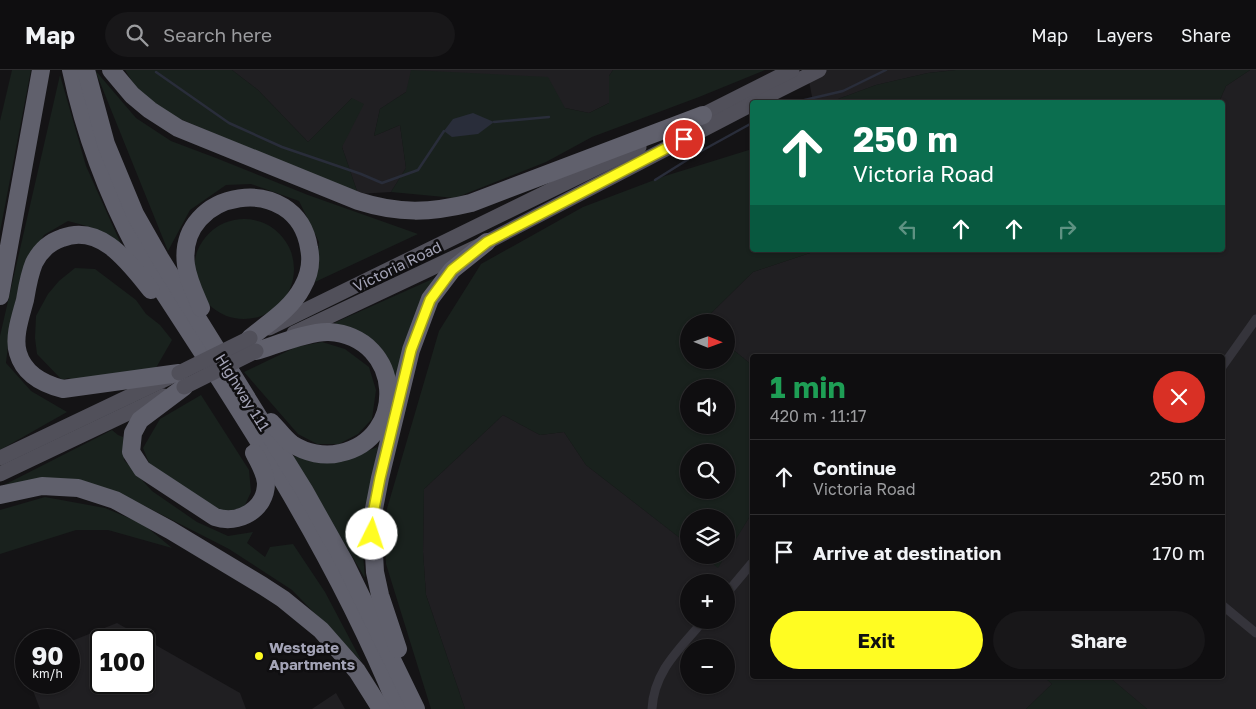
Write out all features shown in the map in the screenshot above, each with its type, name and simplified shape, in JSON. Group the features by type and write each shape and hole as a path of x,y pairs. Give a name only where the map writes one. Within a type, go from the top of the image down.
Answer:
{"highway":[{"path":"0,296 41,70"},
{"name":"Highway 111","path":"71,70 86,131 129,236 141,258 297,504 337,577 381,666 398,709"},
{"name":"Highway 111","path":"86,70 106,144 135,214 160,258 304,490 345,563 417,709"},
{"path":"111,70 132,95 150,110 178,128 358,201 379,208 399,211 445,210 471,203 703,114"},
{"path":"222,359 188,276 186,252 191,232 196,223 210,209 229,200 248,197 268,200 279,204 289,211 299,222 308,240 310,263 308,275 297,297 253,344"},
{"path":"182,380 63,389 54,387 33,376 25,368 18,354 16,344 22,309 35,261 45,248 60,238 82,235 98,238 119,254 196,344"},
{"path":"417,709 380,595 375,572 372,519 411,350 430,300 452,270 487,242"},
{"path":"238,384 290,442 299,448 316,454 334,455 356,448 374,432 381,422 388,400 387,379 379,359 366,344 343,334 318,332 253,344"},
{"path":"182,380 140,420 133,433 132,452 142,469 184,498 215,517 222,519 236,519 248,514 260,502 266,483 262,468 244,433 235,404"},
{"path":"0,495 42,486 78,488 115,500 170,530 264,586 321,630 357,671 381,709"}],"main road":[{"name":"Victoria Road","path":"0,474 792,70"},
{"name":"Victoria Road","path":"760,100 819,70"},
{"name":"Victoria Road","path":"253,344 487,242 750,105"},
{"name":"Victoria Road","path":"0,458 182,380"}],"street":[{"path":"1225,363 1256,319"},
{"path":"735,583 750,565"},
{"path":"1225,607 1256,632"},
{"path":"652,709 653,694 663,669 696,629"}],"shaded area":[{"path":"12,70 31,70 0,232 0,121"},
{"path":"95,70 136,118 171,141 308,195 418,234 315,282 319,242 299,201 251,184 226,185 190,210 168,251"},
{"path":"125,70 232,70 258,90 308,142 352,98 364,104 342,147 358,194 166,113 135,86"},
{"path":"232,70 613,70 609,76 609,103 589,113 565,108 406,92 380,109 374,136 400,125 406,168 391,192 358,194 342,147 352,98 308,142 258,90"},
{"path":"411,70 548,77 565,108 589,113 609,103 609,76 613,70 765,70 592,137 546,162 455,198 391,192 406,168 400,125 374,136 380,109 406,92"},
{"path":"807,70 956,70 928,73 876,85 835,100 813,100"},
{"path":"956,70 1250,70 1226,86 1220,100 835,100 876,85 928,73"},
{"path":"1250,70 1256,70 1256,709 1147,709 1112,679 1225,679 1225,354 750,354 750,363 735,351 735,314 710,314 753,272 813,252 1225,252 1225,100 1220,100 1226,86"},
{"path":"60,75 86,166 125,253 100,231 68,221 44,235 22,275 11,319 6,363 31,391 67,412 0,450 0,336"},
{"path":"750,150 750,252 813,252 753,272 710,314 680,314 680,369 735,369 735,351 750,363 750,516 735,540 735,509 680,509 680,538 586,465 564,432 540,435 503,415 424,489 423,552 426,595 465,709 431,709 386,564 384,519 439,331 481,264 583,207 665,176"},
{"path":"244,219 263,223 279,234 290,250 294,269 290,288 279,304 263,315 244,319 225,315 209,304 198,288 194,269 198,250 209,234 225,223"},
{"path":"75,268 95,269 136,300 146,314 160,325 172,340 153,373 76,381 68,378 62,380 37,354 35,338 36,316 48,294 59,281"},
{"path":"437,277 396,388 363,335 334,323"},
{"path":"322,342 345,349 369,367 376,390 372,419 358,434 339,444 317,444 298,434 244,372 296,347"},
{"path":"201,395 249,470 251,492 244,507 224,512 180,488 149,463 143,448 160,419"},
{"path":"503,415 540,435 564,432 586,465 680,538 680,564 714,564 718,567 720,564 735,564 735,540 750,516 750,679 1046,679 1052,684 1026,709 465,709 426,595 423,552 424,489"},
{"path":"112,430 123,437 124,460 152,491 197,522 228,536 253,532 247,543 265,557 270,547 293,544 325,592 362,662 292,590 229,549 135,501 62,481 4,485"},
{"path":"378,447 361,530 365,578 292,456 337,461"},
{"path":"45,497 105,508 143,524 172,548 108,530 76,530 0,554 0,510"},
{"path":"117,623 128,629 102,629"},
{"path":"90,634 90,694 155,694 155,645 240,693 246,709 40,709 34,694 80,694 80,638"},
{"path":"1046,679 1112,679 1147,709 1026,709 1052,684"},
{"path":"336,693 345,709 312,709"}],"water":[{"path":"473,113 494,122 478,134 452,137 444,131 453,119"}],"waterway":[{"path":"805,100 843,91 886,70"},
{"path":"156,72 229,123 282,147 382,183 418,170 444,131"},
{"path":"494,122 549,117"},
{"path":"655,180 703,150 750,124"}],"place":[{"name":"Westgate Apartments","path":"259,656"}],"route":[{"path":"372,534 372,519 380,478 411,350 430,300 452,270 487,242 684,139"}]}
